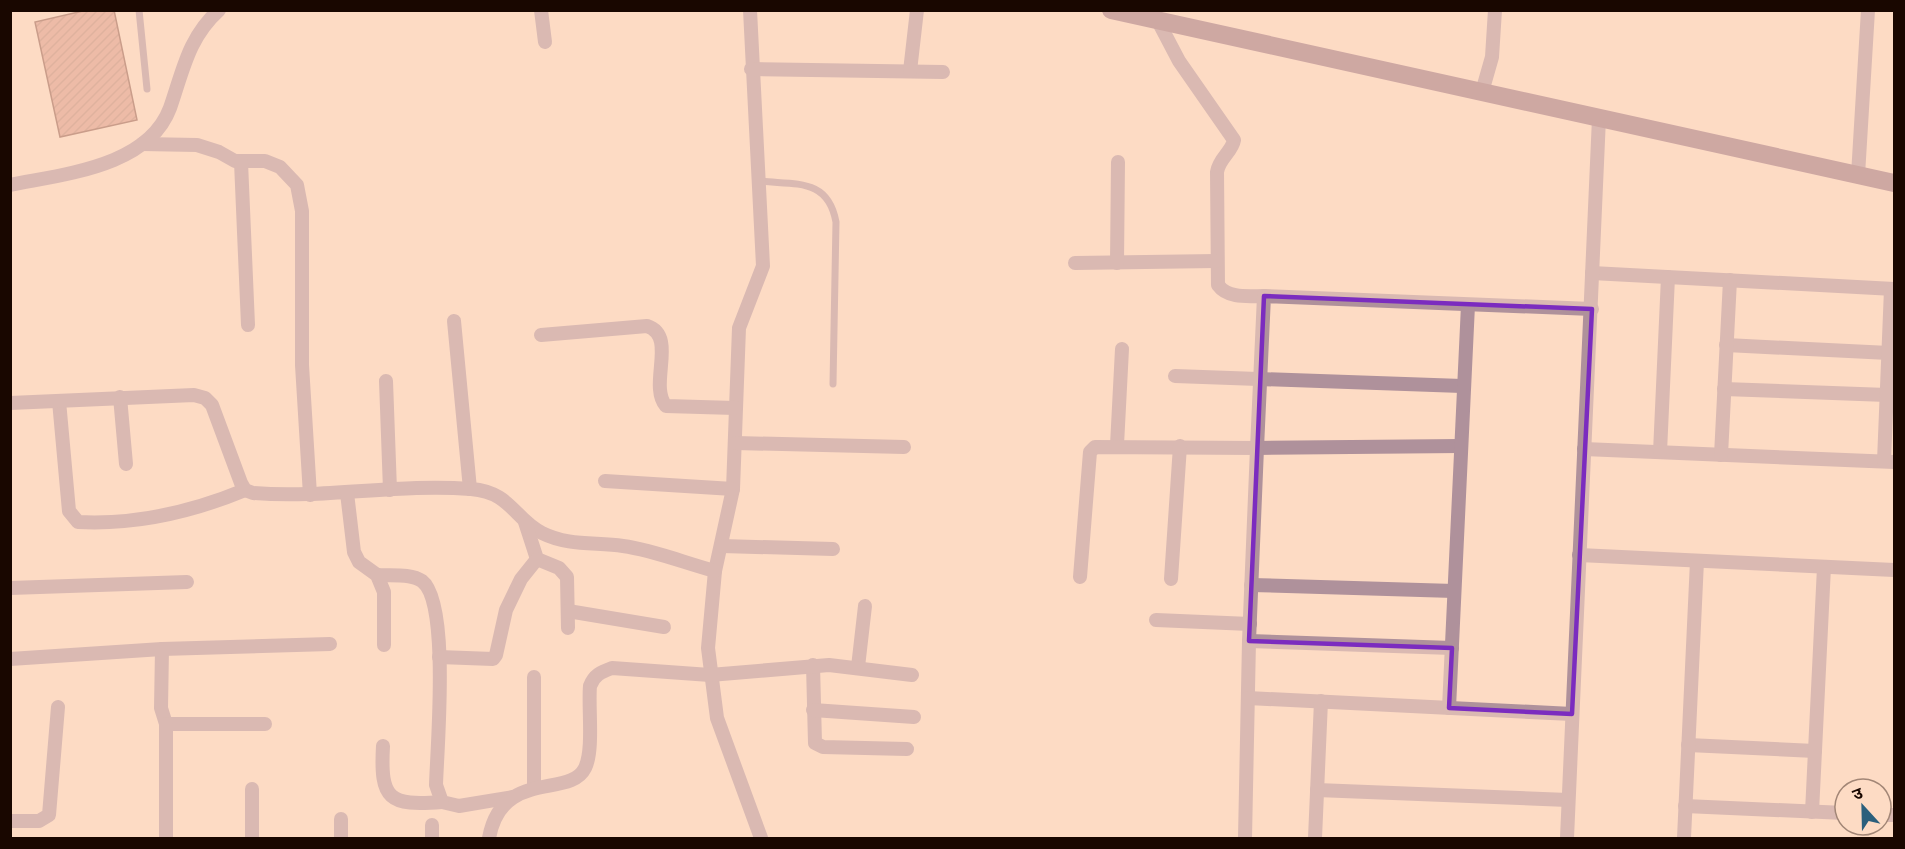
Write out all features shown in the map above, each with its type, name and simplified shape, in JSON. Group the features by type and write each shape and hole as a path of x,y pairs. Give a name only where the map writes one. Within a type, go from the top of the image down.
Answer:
{"street":[{"path":"10,185 92,166 142,144 157,131 169,109 185,57 197,34 219,10"},
{"path":"542,10 545,42"},
{"path":"750,10 751,69 763,266 739,328 733,489 715,571 708,648 717,718 761,838"},
{"path":"910,71 918,10"},
{"path":"1111,10 1894,183"},
{"path":"1482,92 1492,57 1495,10"},
{"path":"1858,175 1868,10"},
{"path":"1158,21 1179,61 1234,140 1234,145 1218,163 1216,279 1223,292 1233,295 1592,309"},
{"path":"751,69 943,72"},
{"path":"1567,838 1599,118"},
{"path":"142,144 197,145 241,162 266,161 280,167 297,185 300,198 302,365 310,495"},
{"path":"241,162 248,325"},
{"path":"1117,263 1118,162"},
{"path":"1075,263 1216,261"},
{"path":"1584,449 1889,462 1887,394 1893,289 1592,273"},
{"path":"1660,452 1668,277"},
{"path":"1721,455 1730,280"},
{"path":"1245,838 1249,641 1264,296"},
{"path":"1449,708 1462,387 1468,305"},
{"path":"454,321 470,489"},
{"path":"541,335 647,326 656,329 661,335 660,391 666,406 735,408"},
{"path":"1726,345 1888,353"},
{"path":"1117,445 1122,349"},
{"path":"1175,376 1462,387"},
{"path":"386,381 390,490"},
{"path":"1724,389 1887,394"},
{"path":"10,403 194,395 205,398 218,416 245,490"},
{"path":"120,397 126,464"},
{"path":"59,401 69,511 78,522 164,516 195,510 245,490 262,494 310,495 390,490 470,489 496,496 512,506 534,529 561,540 578,544 623,546 715,571"},
{"path":"735,443 904,447"},
{"path":"1080,577 1090,452 1095,447 1117,445 1257,448 1460,446"},
{"path":"1171,579 1180,446"},
{"path":"605,481 733,489"},
{"path":"347,493 354,552 359,562 377,575 418,578 424,582 434,601 438,616 439,657 436,785 442,802"},
{"path":"525,519 537,559"},
{"path":"722,546 833,549"},
{"path":"1579,555 1894,570"},
{"path":"537,559 560,568 567,577 568,628"},
{"path":"439,657 493,659 506,610 521,579 537,559"},
{"path":"1684,838 1697,561"},
{"path":"1812,812 1824,567"},
{"path":"377,575 384,592 384,645"},
{"path":"10,588 187,582"},
{"path":"1251,585 1454,591"},
{"path":"858,667 865,606"},
{"path":"568,611 664,627"},
{"path":"1156,620 1250,624"},
{"path":"1249,641 1452,648"},
{"path":"10,659 162,649 330,644"},
{"path":"162,649 160,708 166,724 166,838"},
{"path":"813,665 815,743 822,747 907,749"},
{"path":"383,746 382,772 386,790 392,797 418,804 442,802 459,806 513,797 534,788 574,778 583,773 587,766 590,686 594,677 612,668 710,675 813,665 858,667 912,675"},
{"path":"534,677 534,788"},
{"path":"1248,698 1572,714"},
{"path":"1315,838 1321,701"},
{"path":"10,821 39,821 49,815 58,707"},
{"path":"813,710 914,717"},
{"path":"166,724 265,724"},
{"path":"1688,745 1815,751"},
{"path":"252,789 252,838"},
{"path":"1317,790 1568,800"},
{"path":"489,838 498,812 513,797"},
{"path":"1685,806 1833,813"},
{"path":"341,819 341,838"}],"lane":[{"path":"140,10 147,89"},
{"path":"759,181 812,187 826,195 833,205 836,222 833,384"}],"highlighted area":[{"path":"1264,296 1592,309 1572,714 1449,708 1452,648 1249,641"}],"building":[{"path":"87,10 114,10 137,120 60,137 35,22"}]}
